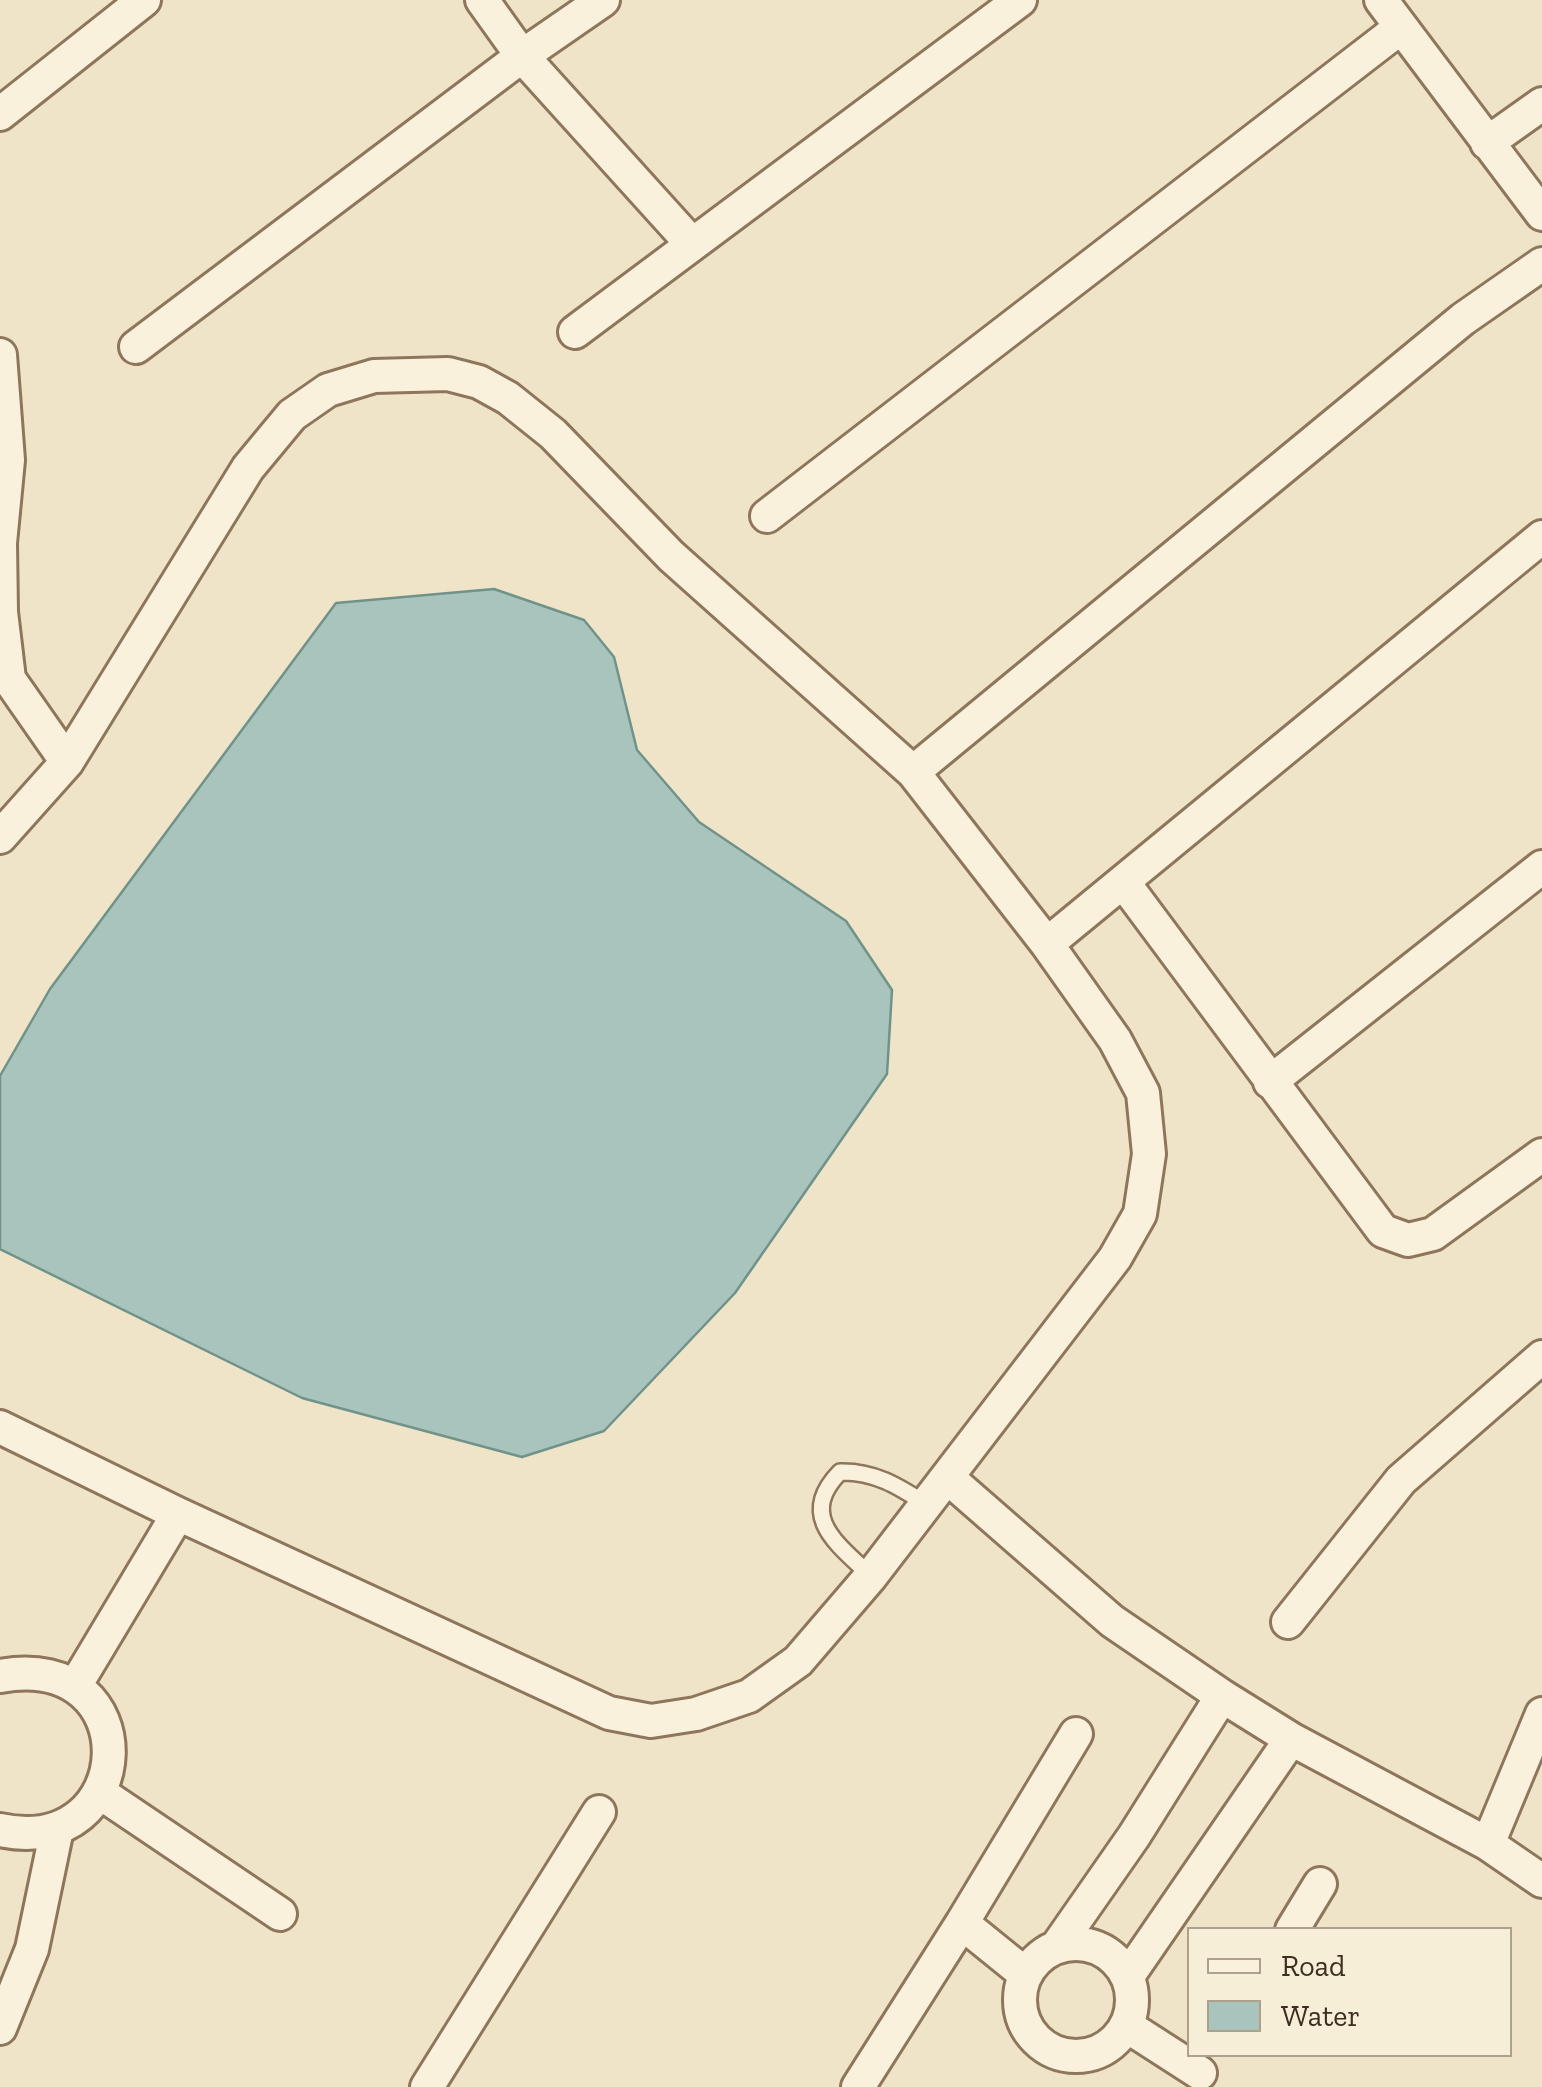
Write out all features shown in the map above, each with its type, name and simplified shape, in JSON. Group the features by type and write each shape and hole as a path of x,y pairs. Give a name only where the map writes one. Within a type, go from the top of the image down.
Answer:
{"street":[{"path":"0,114 144,0"},
{"path":"482,0 522,56 692,244"},
{"path":"136,347 602,0"},
{"path":"575,332 1020,0"},
{"path":"1381,0 1542,214"},
{"path":"767,516 1400,28"},
{"path":"1488,142 1542,104"},
{"path":"914,772 1463,319 1542,264"},
{"path":"0,356 8,460 0,543 1,612 9,680 66,762"},
{"path":"0,837 66,762 248,468 292,416 328,390 374,376 448,374 479,382 528,412 671,556 914,772 1047,944 1115,1040 1143,1094 1149,1154 1140,1214 1115,1258 871,1576 798,1661 750,1696 696,1714 651,1720 609,1713 178,1514 0,1427"},
{"path":"1047,944 1542,538"},
{"path":"1270,1082 1542,867"},
{"path":"1124,884 1383,1230 1408,1240 1434,1234 1542,1155"},
{"path":"1288,1622 1401,1480 1542,1357"},
{"path":"947,1477 1112,1621 1222,1696 1291,1739 1488,1844 1542,1881"},
{"path":"74,1686 178,1514"},
{"path":"0,1676 25,1672 52,1674 74,1686 92,1702 104,1722 109,1746 108,1770 100,1792 74,1820 57,1829 29,1834 0,1830"},
{"path":"1058,1945 1134,1836 1222,1696"},
{"path":"1488,1844 1542,1714"},
{"path":"858,2087 1076,1734"},
{"path":"1128,1976 1291,1739"},
{"path":"100,1792 280,1914"},
{"path":"426,2087 599,1812"},
{"path":"0,2028 32,1949 57,1829"},
{"path":"1294,1927 1320,1884"},
{"path":"962,1923 1025,1974"},
{"path":"1078,1942 1099,1947 1116,1959 1128,1976 1133,2001 1126,2026 1113,2043 1093,2054 1071,2056 1050,2051 1032,2037 1021,2018 1019,1995 1025,1974 1039,1956 1058,1945 1078,1942"},
{"path":"1126,2026 1201,2072"}],"lane":[{"path":"871,1576 835,1542 823,1522 820,1502 826,1486 840,1472 862,1471 892,1482 926,1504"}],"water":[{"path":"494,589 584,620 614,657 637,750 699,822 846,921 892,990 887,1074 735,1293 604,1431 522,1457 302,1398 0,1249 0,1076 50,989 336,603"}]}
